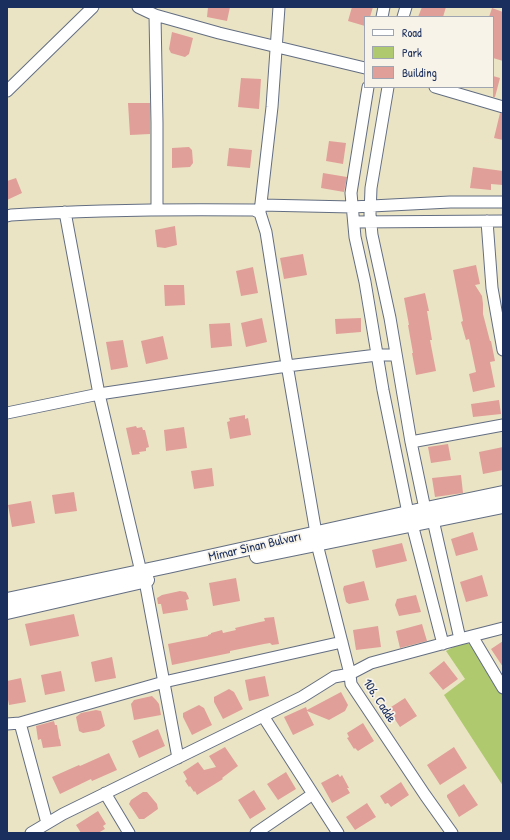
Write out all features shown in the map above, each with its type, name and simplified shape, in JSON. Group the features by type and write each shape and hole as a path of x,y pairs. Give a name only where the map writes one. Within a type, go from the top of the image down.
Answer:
{"main road":[{"name":"Mimar Sinan Bulvarı","path":"7,600 143,576 429,514 503,493"},
{"name":"Mimar Sinan Bulvarı","path":"429,514 503,506"},
{"name":"Mimar Sinan Bulvarı","path":"7,612 143,576"}],"street":[{"path":"7,91 93,7"},
{"path":"138,7 155,15 219,33 364,68"},
{"path":"260,209 272,107 279,7"},
{"path":"155,15 157,210"},
{"path":"368,88 351,193 355,237 383,390 410,518 442,644"},
{"path":"388,88 372,188 372,235 388,311 411,442 460,638"},
{"path":"439,88 503,106"},
{"path":"7,216 65,212 254,210 450,202 503,202"},
{"name":"106. Cadde","path":"260,209 266,232 316,538 350,674 350,684 452,833"},
{"path":"65,212 99,394 143,576 178,758"},
{"path":"487,221 492,288 503,350"},
{"path":"354,222 503,221"},
{"path":"7,413 99,394 287,366 377,355 396,355"},
{"path":"411,442 503,425"},
{"path":"31,833 63,814 302,697 334,677 350,674 371,663 460,638 503,628"},
{"path":"472,636 503,688"},
{"path":"7,724 20,723 164,682 342,642"},
{"path":"263,716 338,833"},
{"path":"20,723 47,823"},
{"path":"105,793 129,833"},
{"path":"256,833 313,794"}],"green space":[{"path":"464,641 471,645 503,694 503,786 444,695 465,679 446,651"}],"building":[{"path":"208,7 230,7 227,21 207,17"},
{"path":"352,7 373,7 370,16 364,16 364,26 348,21"},
{"path":"422,7 446,7 443,16 418,16"},
{"path":"492,8 503,12 503,61 494,58 494,16 489,16"},
{"path":"172,32 193,38 189,54 185,57 171,53 169,49"},
{"path":"494,76 500,78 495,97 493,97"},
{"path":"241,78 261,79 259,109 238,107"},
{"path":"128,103 150,103 150,134 130,135"},
{"path":"500,113 503,114 503,140 494,138"},
{"path":"329,141 346,143 343,164 326,161"},
{"path":"189,147 192,150 193,163 190,167 172,168 172,148"},
{"path":"229,148 252,150 250,168 227,166"},
{"path":"473,167 503,171 503,185 491,184 491,190 470,188"},
{"path":"323,173 347,177 344,192 321,188"},
{"path":"16,178 22,193 7,200 7,181"},
{"path":"175,226 177,245 165,248 157,247 155,230"},
{"path":"303,254 307,275 284,279 280,258"},
{"path":"476,265 480,284 475,285 482,296 483,314 495,361 490,362 495,387 473,392 469,374 476,372 469,339 466,340 461,322 463,321 453,270"},
{"path":"253,267 258,293 241,296 236,271"},
{"path":"164,285 184,285 185,305 165,306"},
{"path":"425,293 429,311 427,311 432,340 430,340 436,371 416,375 404,298"},
{"path":"262,318 267,342 246,347 241,323"},
{"path":"361,318 361,332 336,334 335,319"},
{"path":"230,323 232,346 211,348 209,324"},
{"path":"163,336 168,359 146,364 141,341"},
{"path":"123,340 128,367 111,370 106,342"},
{"path":"499,400 501,414 473,417 471,404"},
{"path":"245,415 245,419 248,418 251,435 230,439 227,422 230,421 229,418"},
{"path":"136,426 137,428 142,427 143,430 145,430 149,447 146,448 146,451 139,452 140,454 132,455 126,428"},
{"path":"184,427 187,448 166,451 164,430"},
{"path":"448,444 451,460 431,463 428,447"},
{"path":"503,447 503,470 483,474 479,452"},
{"path":"212,468 214,486 194,489 191,471"},
{"path":"461,475 463,493 435,497 432,478"},
{"path":"74,492 77,511 55,514 52,495"},
{"path":"31,501 35,523 12,527 8,505"},
{"path":"473,532 478,550 456,556 451,539"},
{"path":"402,543 407,561 376,568 372,550"},
{"path":"482,575 488,596 466,602 460,582"},
{"path":"236,578 240,601 213,606 209,583"},
{"path":"364,581 369,600 349,604 346,602 343,589 344,586"},
{"path":"180,591 186,592 188,596 189,599 186,600 188,610 163,614 161,604 158,604 157,598 162,595"},
{"path":"416,595 421,612 399,616 395,605 397,599"},
{"path":"74,614 79,636 30,646 25,624"},
{"path":"274,617 279,644 264,644 230,651 230,653 172,665 168,644 208,636 211,633 222,630 223,633 236,630 235,628 265,621 264,618"},
{"path":"422,624 427,641 400,648 396,631"},
{"path":"378,626 381,647 356,650 353,630"},
{"path":"503,641 503,667 491,649"},
{"path":"112,657 116,678 95,682 91,662"},
{"path":"444,661 458,679 443,690 429,673"},
{"path":"61,671 65,691 45,695 41,675"},
{"path":"265,676 269,696 249,701 245,680"},
{"path":"21,678 26,702 9,705 7,681"},
{"path":"229,689 234,692 243,709 223,719 214,702 214,697"},
{"path":"341,692 348,705 345,711 329,720 307,711 314,725 293,735 284,717 306,707 307,710"},
{"path":"152,696 159,704 161,715 134,720 131,704 134,700"},
{"path":"405,698 417,716 400,727 388,709"},
{"path":"199,705 204,708 212,725 192,735 183,717 183,713"},
{"path":"96,710 101,711 105,726 99,730 83,733 79,731 76,717 81,713"},
{"path":"54,721 55,725 57,725 61,746 43,748 41,739 38,740 36,726"},
{"path":"363,723 374,741 358,751 355,748 354,749 347,738 349,737 347,733"},
{"path":"158,729 165,746 139,758 132,741"},
{"path":"225,747 238,766 222,778 223,779 197,795 185,781 187,779 183,772 198,762 204,770 216,767 209,756"},
{"path":"454,747 467,768 440,785 427,765"},
{"path":"109,753 117,770 92,781 91,779 60,794 52,777"},
{"path":"286,772 296,789 278,800 267,784"},
{"path":"338,774 340,777 342,775 350,793 332,803 321,783"},
{"path":"401,782 409,795 391,807 388,803 385,804 380,796"},
{"path":"464,784 478,805 459,817 447,795"},
{"path":"254,790 266,809 250,819 238,800"},
{"path":"143,792 147,792 157,804 158,809 144,819 139,819 129,804 131,800"},
{"path":"367,803 376,817 355,830 346,817"},
{"path":"98,811 106,824 103,826 105,829 98,833 81,833 76,825"}]}
